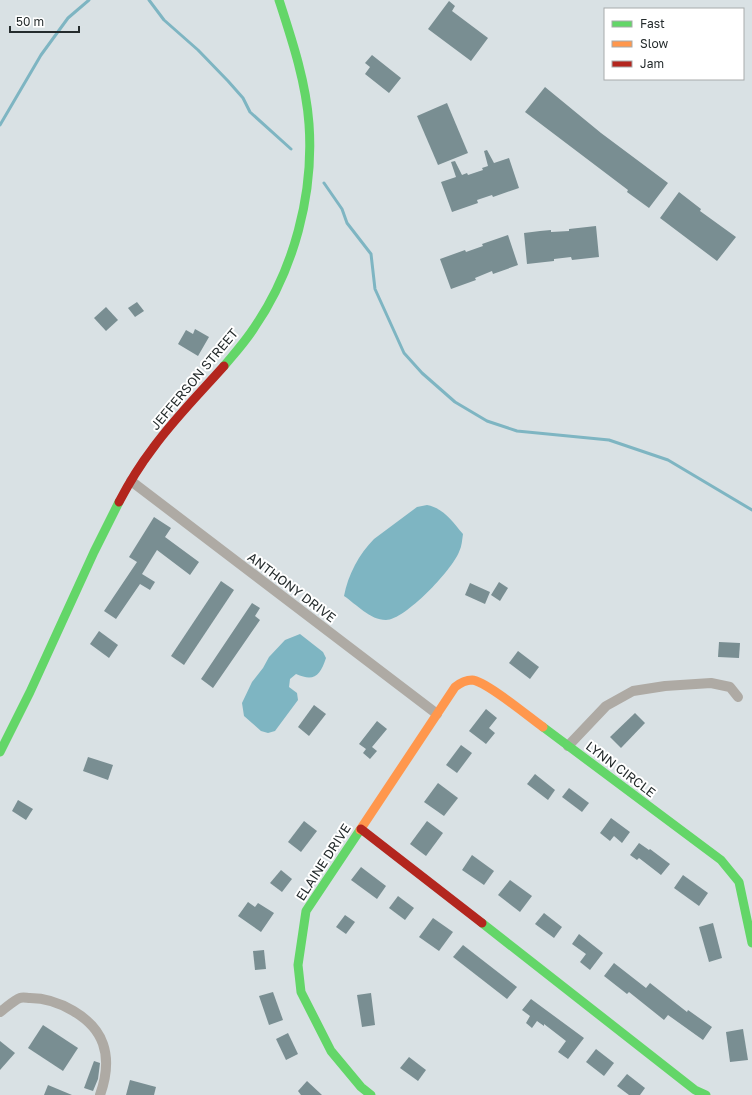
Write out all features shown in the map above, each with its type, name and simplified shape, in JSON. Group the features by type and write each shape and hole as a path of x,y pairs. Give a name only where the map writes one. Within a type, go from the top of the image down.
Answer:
{"street":[{"name":"JEFFERSON STREET","path":"0,752 39,673 85,571 131,481 165,432 238,350 273,299 283,277 299,229 309,175 309,123 301,81 288,28 279,0"},
{"name":"ANTHONY DRIVE","path":"131,481 437,714"},
{"name":"LYNN CIRCLE","path":"437,714 455,687 462,681 469,679 477,680 568,746 721,860 739,882 752,943"},
{"path":"568,746 606,706 633,692 665,686 711,684 730,687 738,697"},
{"name":"ELAINE DRIVE","path":"371,1095 361,1087 331,1051 301,992 298,965 306,912 437,714"},
{"path":"361,829 695,1090 706,1095"},
{"path":"0,1012 20,998 36,998 60,1004 70,1009 89,1023 98,1033 104,1045 105,1051 107,1069 100,1095"}],"water":[{"path":"427,505 443,512 463,534 459,552 455,560 427,593 404,612 394,618 386,620 369,615 344,596 351,573 359,558 374,539 417,507"},
{"path":"300,634 323,652 326,658 324,664 316,676 307,677 296,674 290,679 289,687 297,693 298,700 275,731 268,733 261,731 244,716 242,703 252,682 263,668 269,657 285,640"}],"building":[{"path":"449,1 455,6 452,11 488,38 471,61 428,29"},
{"path":"372,55 401,78 389,93 365,74 370,67 365,63"},
{"path":"545,87 601,133 668,183 649,208 627,192 628,190 525,112"},
{"path":"447,103 468,153 438,165 417,116"},
{"path":"487,150 494,163 509,158 519,188 493,197 492,195 477,200 478,203 452,212 441,182 456,177 451,162 455,161 462,175 467,173 468,175 483,170 482,168 488,166 484,151"},
{"path":"679,192 701,209 700,211 736,237 717,261 660,218"},
{"path":"596,226 599,257 572,260 571,257 554,259 554,261 527,264 524,233 551,230 551,232 569,231 569,229"},
{"path":"508,235 518,265 493,274 492,271 475,278 476,280 451,289 440,259 465,250 466,252 483,246 482,244"},
{"path":"137,302 144,311 135,317 128,308"},
{"path":"106,307 118,320 106,331 94,318"},
{"path":"195,329 209,337 198,356 178,344 186,330 193,334"},
{"path":"154,517 171,528 165,537 199,562 190,575 157,550 142,574 155,582 150,590 140,584 116,619 104,611 137,562 129,557"},
{"path":"221,581 234,590 184,665 171,656"},
{"path":"499,582 508,588 500,601 491,595"},
{"path":"470,583 490,592 485,604 465,595"},
{"path":"252,603 260,608 255,616 260,620 213,688 201,679"},
{"path":"99,631 118,645 109,658 90,644"},
{"path":"719,642 740,643 739,658 718,657"},
{"path":"518,651 539,667 530,679 509,663"},
{"path":"314,705 326,714 309,736 298,727"},
{"path":"486,709 497,718 489,728 495,733 486,744 469,731"},
{"path":"635,713 645,723 621,748 610,737"},
{"path":"377,721 387,729 372,747 377,751 370,759 363,753 366,749 359,744"},
{"path":"461,745 472,753 457,773 446,765"},
{"path":"88,757 113,765 108,780 83,771"},
{"path":"535,774 555,790 548,800 527,784"},
{"path":"438,783 458,798 444,816 424,802"},
{"path":"569,788 589,803 582,812 562,797"},
{"path":"18,800 33,809 26,820 12,811"},
{"path":"611,818 630,832 622,843 614,836 610,841 600,833"},
{"path":"304,821 317,831 301,852 288,842"},
{"path":"427,821 443,833 426,856 410,844"},
{"path":"639,843 649,850 650,849 670,864 661,875 639,858 637,860 630,855"},
{"path":"472,855 494,871 484,885 462,870"},
{"path":"361,867 386,886 377,899 351,880"},
{"path":"281,870 292,879 282,892 270,883"},
{"path":"683,875 708,893 699,906 674,888"},
{"path":"510,880 532,896 520,912 498,895"},
{"path":"398,896 414,908 405,920 389,908"},
{"path":"248,902 255,907 258,903 274,913 261,932 238,916"},
{"path":"544,913 562,927 554,938 535,924"},
{"path":"345,915 355,922 346,934 336,927"},
{"path":"433,918 453,932 439,951 419,937"},
{"path":"713,923 722,958 709,962 699,927"},
{"path":"579,934 603,953 590,970 580,962 586,954 572,944"},
{"path":"463,945 517,987 507,999 453,957"},
{"path":"264,950 266,969 255,970 253,951"},
{"path":"614,963 646,988 650,983 687,1012 688,1010 712,1027 703,1040 668,1015 664,1020 629,992 627,994 604,976"},
{"path":"273,992 283,1020 269,1025 259,996"},
{"path":"371,993 375,1025 362,1027 357,995"},
{"path":"531,999 584,1038 568,1059 558,1052 566,1041 544,1024 544,1026 537,1021 532,1028 526,1023 530,1016 522,1010"},
{"path":"43,1025 78,1048 63,1071 28,1048"},
{"path":"743,1029 748,1060 730,1062 726,1032"},
{"path":"288,1033 298,1054 286,1060 276,1039"},
{"path":"0,1041 15,1053 0,1070"},
{"path":"596,1049 614,1063 604,1076 586,1062"},
{"path":"409,1057 426,1070 418,1081 400,1068"},
{"path":"94,1061 100,1063 98,1079 93,1091 84,1088"},
{"path":"627,1074 645,1088 640,1095 629,1095 617,1086"},
{"path":"130,1080 156,1087 154,1095 126,1095"},
{"path":"307,1081 322,1095 301,1095 298,1091"},
{"path":"48,1085 72,1095 44,1095"}],"waterway":[{"path":"0,125 41,55 68,18 89,0"},
{"path":"149,0 164,20 198,50 228,81 243,98 250,112 291,149"},
{"path":"324,183 342,209 347,223 371,254 375,289 404,353 422,373 455,402 487,421 517,431 609,440 668,460 752,510"}],"traffic: fast":[{"path":"224,366 254,328 280,282 290,256 304,204 310,150 309,124 302,77 279,0"},
{"path":"0,752 30,692 94,552 119,502"},
{"path":"543,727 721,860 739,882 752,943"},
{"path":"360,830 306,911 298,965 301,992 331,1051 361,1087 371,1095"},
{"path":"482,923 695,1090 706,1095"}],"traffic: slow":[{"path":"360,830 455,687 461,683 472,680 487,686 543,727"}],"traffic: jam":[{"path":"119,502 148,454 161,437 178,416 224,366"},
{"path":"361,829 482,923"}]}
